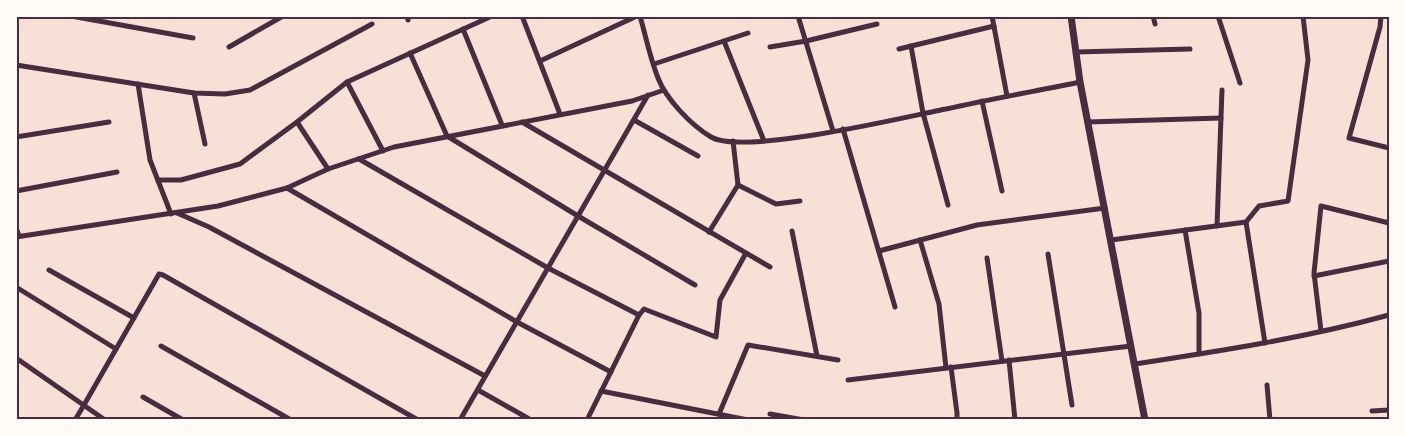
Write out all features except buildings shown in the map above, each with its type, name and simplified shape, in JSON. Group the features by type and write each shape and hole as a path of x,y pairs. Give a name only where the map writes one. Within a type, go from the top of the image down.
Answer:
{"street":[{"path":"71,16 194,38"},
{"path":"229,47 283,16"},
{"path":"158,180 181,180 240,164 297,122 346,82 492,16"},
{"path":"522,16 560,114"},
{"path":"540,61 638,16 658,79 664,90 696,126 712,138 733,142 764,141 833,131 1080,82"},
{"path":"798,16 833,131"},
{"path":"992,16 1007,96"},
{"path":"1071,16 1080,82 1145,420"},
{"path":"1154,16 1156,24"},
{"path":"1218,16 1240,84"},
{"path":"1111,240 1246,222 1259,206 1288,202 1308,60 1303,16"},
{"path":"1381,16 1380,27 1349,138 1389,148"},
{"path":"16,65 194,93 225,94 250,90 372,24"},
{"path":"770,47 806,41 877,24"},
{"path":"899,49 994,26"},
{"path":"463,30 502,126"},
{"path":"654,64 748,33"},
{"path":"724,41 764,141"},
{"path":"910,46 923,113 948,205"},
{"path":"1076,52 1190,49"},
{"path":"410,53 447,136 695,285"},
{"path":"346,82 383,151"},
{"path":"138,84 150,160 174,213 209,227 486,376"},
{"path":"16,228 17,236 218,206 287,188 328,169 394,147 632,101 664,90"},
{"path":"1218,226 1222,90"},
{"path":"194,93 205,144"},
{"path":"460,420 649,95"},
{"path":"982,101 1002,191"},
{"path":"1088,122 1221,118"},
{"path":"634,120 698,156"},
{"path":"16,137 109,122"},
{"path":"297,122 328,169"},
{"path":"522,122 770,267"},
{"path":"843,129 895,307"},
{"path":"709,232 738,185 733,142"},
{"path":"359,159 548,268 639,315"},
{"path":"16,191 117,172"},
{"path":"738,185 776,204 800,201"},
{"path":"287,188 517,322 611,372"},
{"path":"1320,331 1314,276 1321,206 1389,223"},
{"path":"878,252 977,225 1105,208"},
{"path":"1246,222 1265,343"},
{"path":"1185,230 1199,313 1199,354"},
{"path":"792,231 817,356"},
{"path":"920,240 939,304 948,368 958,413 957,420"},
{"path":"587,420 639,315 644,309 716,337 720,300 746,253"},
{"path":"1048,254 1072,405"},
{"path":"987,258 1002,361"},
{"path":"1314,276 1389,261"},
{"path":"49,270 134,318"},
{"path":"75,420 159,274 418,420"},
{"path":"16,287 116,349"},
{"path":"1135,364 1265,343 1389,315"},
{"path":"719,414 748,345 838,360"},
{"path":"161,346 291,420"},
{"path":"848,380 1131,346"},
{"path":"16,358 105,420"},
{"path":"1009,360 1014,420"},
{"path":"1267,385 1270,420"},
{"path":"478,390 531,420"},
{"path":"601,391 748,420"},
{"path":"143,397 183,420"},
{"path":"1372,411 1389,410"},
{"path":"770,414 804,420"}]}
